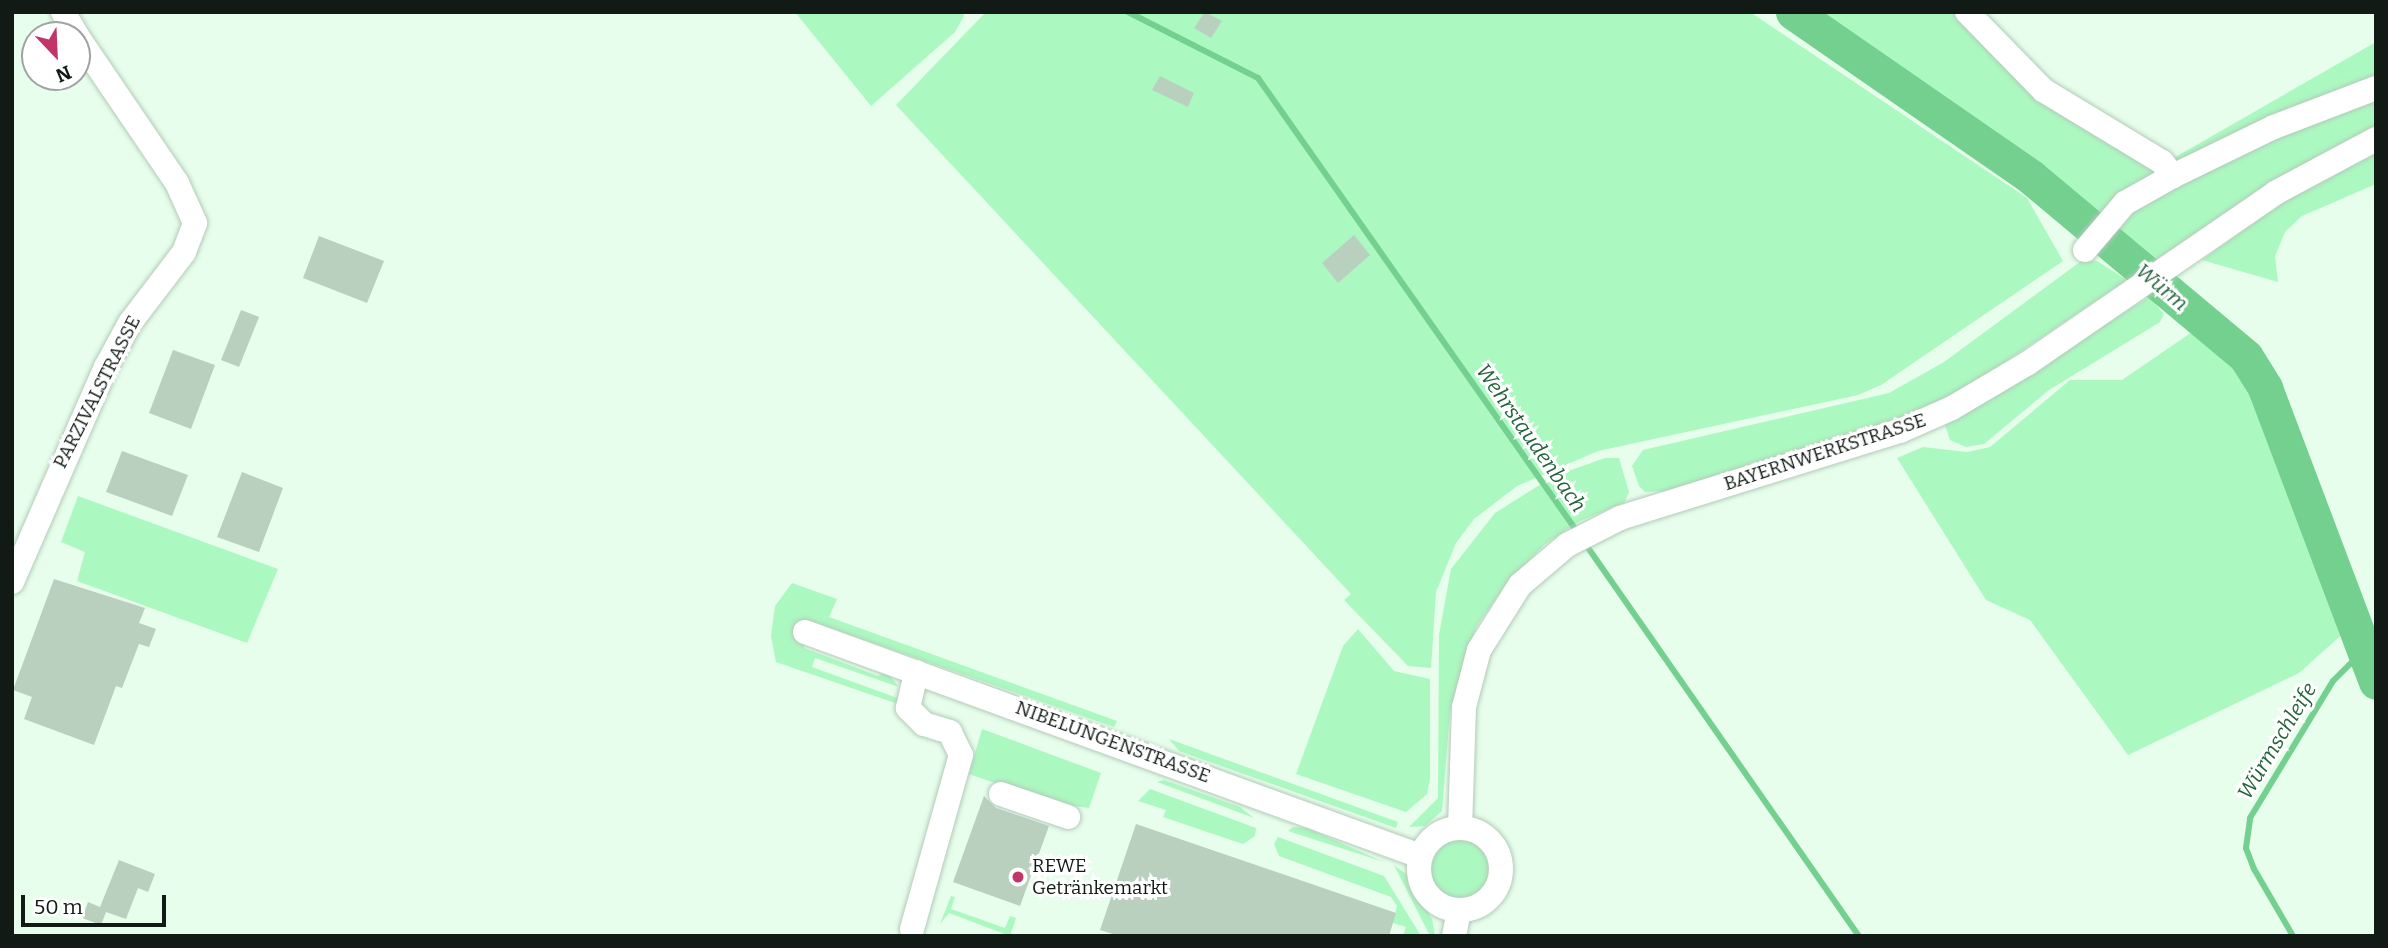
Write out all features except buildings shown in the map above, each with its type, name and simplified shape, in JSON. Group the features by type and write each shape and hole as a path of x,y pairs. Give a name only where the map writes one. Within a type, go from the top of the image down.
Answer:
{"street":[{"path":"1967,12 2043,90 2162,162 2173,176"},
{"name":"PARZIVALSTRASSE","path":"12,582 106,367 130,323 184,252 195,223 177,183 91,56"},
{"path":"2089,245 2108,219 2173,176 2274,127 2376,89"},
{"name":"BAYERNWERKSTRASSE","path":"1460,828 1464,707 1479,650 1520,584 1567,545 1599,527 1918,424 1981,392 2287,186 2376,139"},
{"name":"NIBELUNGENSTRASSE","path":"805,632 1420,856"},
{"path":"912,929 961,755 950,732 924,724 908,708 916,672"},
{"path":"1001,794 1068,817"},
{"path":"1460,828 1492,842 1501,867 1500,880 1485,902 1459,911 1445,908 1424,890 1420,856 1432,838 1460,828"},
{"path":"1454,936 1459,911"}],"green space":[{"path":"795,12 963,12 964,16 955,32 871,106"},
{"path":"986,12 1750,12 2027,198 2063,261 1881,385 1858,395 1598,451 1517,486 1474,519 1456,543 1436,592 1431,668 1408,666 1344,600 1351,594 896,105"},
{"path":"1817,12 1961,12 2159,172 2102,216"},
{"path":"2376,42 2376,84 2183,162 2172,159"},
{"path":"2376,98 2376,126 2319,155 2134,274 2095,247 2112,223 2228,158"},
{"path":"2376,152 2376,184 2302,216 2285,232 2275,256 2278,282 2202,260 2278,205"},
{"path":"2084,259 2097,261 2127,280 1947,401 1897,422 1679,490 1645,492 1639,486 1632,466 1643,450 1889,393 1944,362"},
{"path":"2149,297 2164,314 2160,322 2049,390 1984,444 1966,447 1950,440 1945,425 1956,417"},
{"path":"2195,330 2238,366 2268,423 2347,630 2299,673 2128,755 2030,620 1986,600 1897,458 1923,447 1967,452 1990,447 2070,380 2122,380"},
{"path":"1605,458 1619,458 1629,492 1624,503 1580,521 1544,545 1506,584 1476,627 1450,711 1442,811 1425,826 1409,827 1438,798 1439,635 1451,569 1495,513 1554,476"},
{"path":"78,496 278,569 247,643 77,581 85,552 61,542"},
{"path":"792,583 837,599 829,617 1117,721 1114,727 807,620 804,648 878,676 887,672 899,687 815,658 812,667 903,700 901,705 776,662 771,636 775,606"},
{"path":"1358,629 1394,671 1430,679 1430,779 1427,794 1406,812 1296,774 1343,646"},
{"path":"982,729 1101,773 1089,808 1055,804 969,774"},
{"path":"1169,739 1398,822 1396,828 1179,751"},
{"path":"1164,780 1240,807 1254,818 1157,782"},
{"path":"1150,789 1256,828 1255,836 1243,844 1163,817 1166,810 1138,801"},
{"path":"1293,827 1307,828 1384,862 1288,831"},
{"path":"1278,837 1384,876 1421,936 1403,936 1406,927 1393,923 1397,906 1391,897 1279,856 1274,844"},
{"path":"1460,838 1482,847 1491,869 1482,891 1460,900 1438,891 1429,869 1438,847"},
{"path":"1394,865 1406,874 1432,919 1435,936 1430,936"},
{"path":"951,896 955,897 951,909 1005,928 1010,916 1016,918 1010,936 949,913 940,924"}],"waterway":[{"name":"Wehrstaudenbach","path":"1128,12 1258,78 1578,533"},
{"name":"Würm","path":"1793,12 2031,177 2246,357 2265,388 2376,682"},
{"name":"Wehrstaudenbach","path":"1584,542 1859,936"},
{"name":"Würmschleife","path":"2293,936 2254,869 2246,848 2250,818 2333,681 2366,648"}],"place":[{"name":"REWE Getränkemarkt","path":"1018,877"}]}
